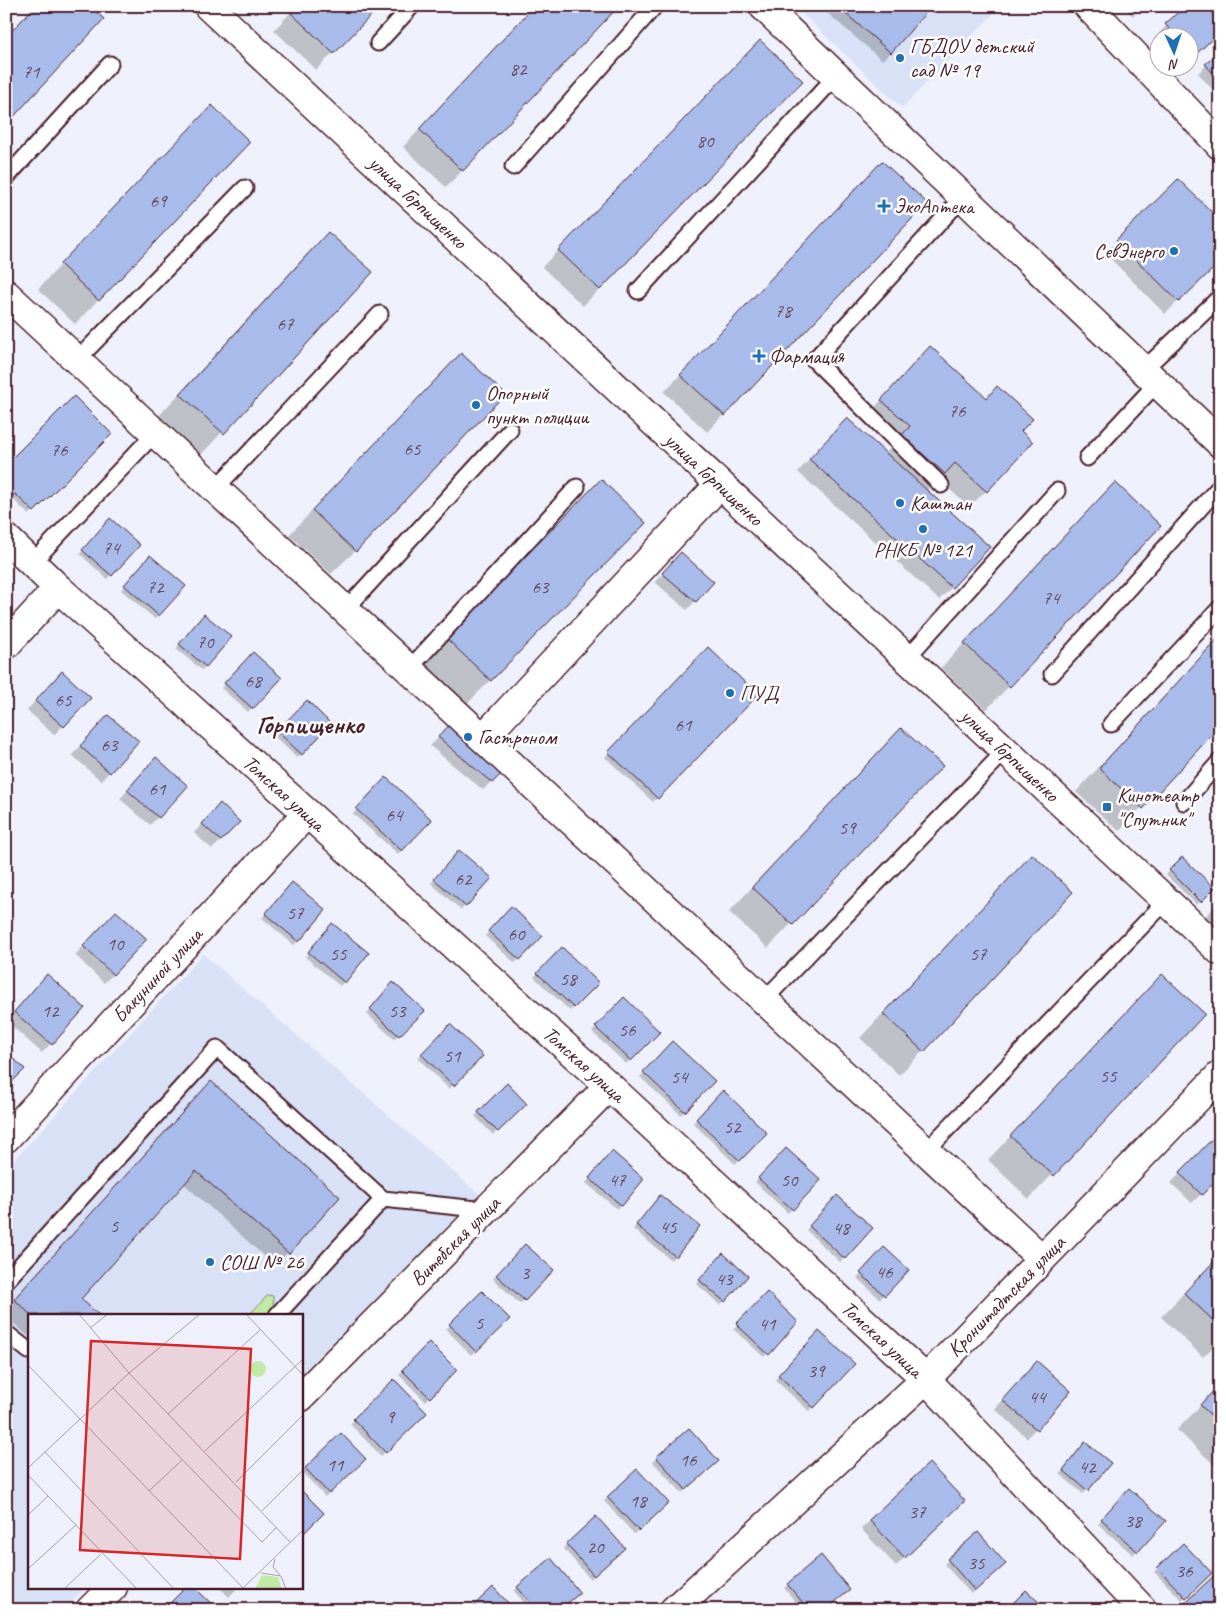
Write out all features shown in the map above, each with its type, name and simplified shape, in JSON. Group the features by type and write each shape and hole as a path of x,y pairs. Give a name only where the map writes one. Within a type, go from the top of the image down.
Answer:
{"street":[{"name":"улица Горпищенко","path":"208,6 1220,952"},
{"path":"763,6 1220,443"},
{"path":"1088,6 1220,146"},
{"path":"6,294 1042,1259"},
{"path":"483,738 720,484"},
{"name":"Томская улица","path":"6,538 58,588 609,1086 926,1379 1144,1610"},
{"path":"6,645 58,588"},
{"name":"Бакуниной улица","path":"6,1138 307,813"},
{"name":"Кронштадтская улица","path":"674,1610 926,1379 1220,1075"},
{"name":"Витебская улица","path":"302,1396 609,1086"},
{"path":"90,1610 112,1588"}],"lane":[{"path":"378,43 412,6"},
{"path":"513,167 655,6"},
{"path":"6,178 110,64"},
{"path":"638,291 836,76"},
{"path":"77,360 245,188"},
{"path":"941,485 814,360 963,197"},
{"path":"1086,458 1150,376 1220,297"},
{"path":"215,489 380,314"},
{"path":"344,610 510,430"},
{"path":"32,563 155,433"},
{"path":"1052,674 1220,486"},
{"path":"408,669 577,487"},
{"path":"906,659 1057,491"},
{"path":"1111,724 1220,608"},
{"path":"764,1000 1005,751"},
{"path":"1184,802 1220,761"},
{"path":"926,1151 1166,901"},
{"path":"6,1281 217,1048 384,1199 486,1210"},
{"path":"279,1314 384,1199"},
{"path":"6,1333 28,1350"}],"shaded area":[{"name":"ГБДОУ детский сад № 19","path":"794,6 997,6 999,8 902,108"},
{"name":"СОШ № 26","path":"203,954 480,1195 302,1373 302,1314 28,1314 28,1588 85,1588 64,1610 6,1610 6,1169"}],"green space":[{"path":"268,1295 273,1296 272,1308 269,1314 250,1314"}],"building":[{"path":"35,6 90,6 104,19 6,125 6,37"},
{"path":"296,6 380,6 334,54 290,12"},
{"path":"534,6 619,6 463,171 419,129"},
{"path":"837,6 925,6 929,9 891,53"},
{"path":"1185,6 1205,6 1220,22 1220,32 1198,52 1198,28 1168,28 1165,24"},
{"path":"760,40 803,81 600,290 558,250"},
{"path":"1220,52 1220,81 1205,64"},
{"path":"212,105 250,142 99,301 60,264"},
{"path":"882,161 927,203 725,416 680,375"},
{"name":"СевЭнерго","path":"1178,179 1220,220 1220,262 1179,302 1116,240"},
{"path":"328,232 373,272 224,434 180,394"},
{"path":"930,346 987,398 997,386 1033,419 1021,431 1033,442 987,492 955,463 945,474 902,435 910,426 881,400"},
{"path":"461,353 505,394 356,552 312,510"},
{"path":"74,396 112,434 34,512 15,494 6,503 6,464"},
{"name":"Каштан","path":"847,418 990,547 952,588 809,459"},
{"path":"601,479 646,523 491,681 446,638"},
{"path":"1115,482 1161,526 1010,687 964,643"},
{"path":"110,518 140,545 112,576 82,550"},
{"path":"681,552 714,582 696,602 662,573"},
{"path":"150,555 186,586 159,616 124,585"},
{"path":"204,614 232,637 206,667 179,644"},
{"path":"1220,636 1220,726 1143,809 1099,768"},
{"path":"708,647 758,695 658,799 608,752"},
{"path":"253,652 282,678 253,709 224,683"},
{"path":"62,671 91,698 64,727 35,701"},
{"path":"307,700 331,724 302,755 277,731"},
{"path":"108,715 139,741 110,773 80,746"},
{"path":"455,719 509,766 492,783 438,737"},
{"path":"901,728 943,766 793,925 752,887"},
{"path":"156,757 188,786 159,818 127,790"},
{"path":"386,777 432,820 402,851 356,809"},
{"path":"220,803 240,822 221,841 202,824"},
{"path":"459,850 492,878 466,907 434,879"},
{"path":"1032,854 1073,892 924,1052 883,1014"},
{"path":"1182,857 1215,888 1201,902 1169,870"},
{"path":"292,882 326,910 299,942 265,914"},
{"path":"511,906 543,936 520,960 488,931"},
{"path":"116,911 147,939 113,975 83,946"},
{"path":"332,923 369,953 345,983 308,952"},
{"path":"562,947 599,983 574,1008 537,973"},
{"path":"47,974 85,1008 52,1045 14,1012"},
{"path":"1162,974 1205,1014 1054,1176 1010,1136"},
{"path":"393,982 425,1011 399,1036 370,1009"},
{"path":"624,997 660,1032 631,1061 595,1027"},
{"path":"450,1024 483,1056 454,1086 421,1054"},
{"path":"672,1041 715,1081 685,1112 643,1072"},
{"path":"6,1052 25,1069 6,1088"},
{"name":"СОШ № 26","path":"211,1081 340,1197 289,1254 196,1171 81,1299 98,1314 30,1314 14,1299"},
{"path":"507,1083 527,1104 498,1132 478,1112"},
{"path":"723,1090 767,1133 740,1161 696,1119"},
{"path":"1220,1131 1220,1176 1202,1195 1179,1173"},
{"path":"786,1148 821,1180 793,1210 758,1178"},
{"path":"612,1151 644,1179 622,1206 589,1178"},
{"path":"660,1195 700,1226 676,1257 636,1225"},
{"path":"837,1195 873,1228 845,1259 809,1226"},
{"path":"525,1244 554,1270 525,1301 496,1275"},
{"path":"884,1247 909,1270 885,1296 860,1273"},
{"path":"723,1253 748,1276 725,1302 699,1280"},
{"path":"1220,1255 1220,1327 1184,1293"},
{"path":"482,1291 510,1319 476,1352 449,1324"},
{"path":"767,1292 798,1322 769,1355 736,1324"},
{"path":"819,1331 855,1364 814,1408 778,1375"},
{"path":"429,1342 457,1370 430,1398 402,1370"},
{"path":"1037,1361 1071,1391 1037,1430 1002,1400"},
{"path":"394,1379 427,1413 386,1453 353,1419"},
{"path":"1220,1384 1220,1424 1200,1405"},
{"path":"689,1428 719,1461 686,1490 656,1457"},
{"path":"341,1433 366,1459 329,1494 305,1468"},
{"path":"1085,1442 1111,1463 1088,1491 1063,1470"},
{"path":"929,1463 965,1501 905,1558 869,1520"},
{"path":"637,1469 669,1503 639,1531 607,1497"},
{"path":"1129,1488 1166,1521 1138,1552 1101,1519"},
{"path":"302,1491 324,1513 302,1535"},
{"path":"596,1516 625,1548 594,1576 566,1544"},
{"path":"978,1532 1006,1564 975,1591 947,1559"},
{"path":"1183,1543 1212,1573 1186,1598 1157,1568"},
{"path":"821,1555 850,1590 825,1610 809,1610 787,1584"},
{"path":"551,1558 580,1593 559,1610 537,1610 517,1587"},
{"path":"1218,1572 1220,1574 1220,1610 1177,1610"},
{"path":"493,1587 515,1610 469,1610"},
{"path":"185,1588 195,1588 217,1609 163,1610"},
{"path":"1026,1590 1047,1610 1006,1610"}],"place":[{"name":"ГБДОУ детский сад № 19","path":"900,58"},
{"name":"ЭкоАптека","path":"884,206"},
{"name":"СевЭнерго","path":"1174,251"},
{"name":"Фармация","path":"759,356"},
{"name":"Опорный пункт полиции","path":"476,405"},
{"name":"Каштан","path":"900,503"},
{"name":"РНКБ № 121","path":"923,529"},
{"name":"ПУД","path":"730,693"},
{"name":"Гастроном","path":"468,737"},
{"name":"Кинотеатр \"Спутник\"","path":"1107,807"},
{"name":"СОШ № 26","path":"210,1262"}],"district":[{"name":"Горпищенко","path":"310,724"}]}
